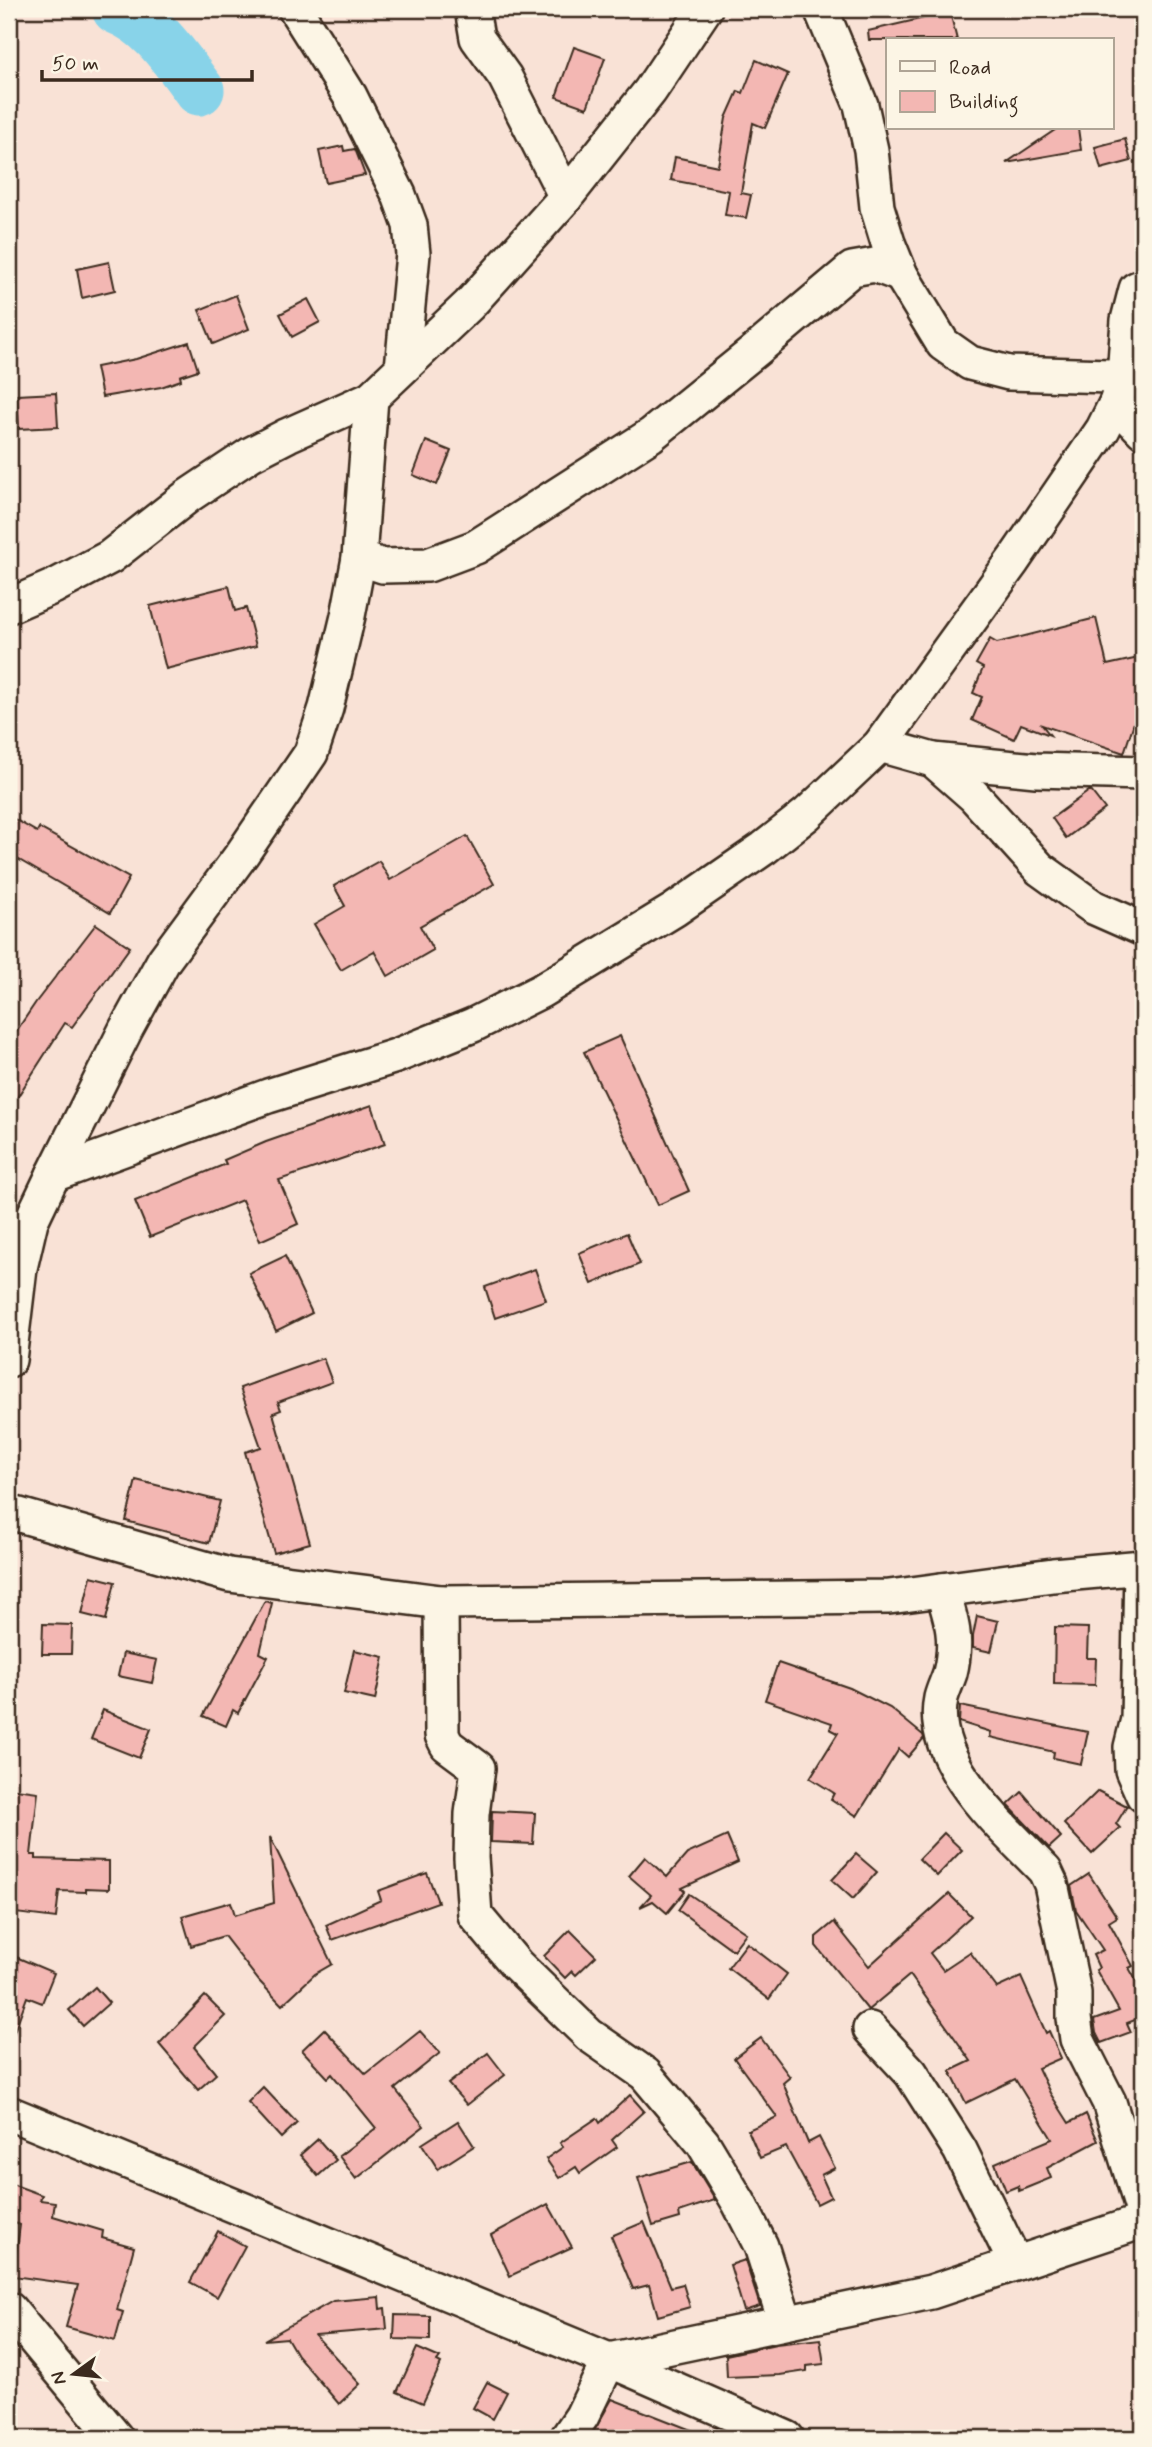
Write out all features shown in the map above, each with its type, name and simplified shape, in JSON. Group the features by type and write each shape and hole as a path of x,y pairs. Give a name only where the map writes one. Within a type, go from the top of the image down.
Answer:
{"street":[{"path":"295,9 350,96 399,195 410,225 414,254 402,368"},
{"path":"472,9 477,38 505,77 566,197"},
{"path":"9,606 110,557 188,496 251,454 371,398 468,304 566,197 650,91 705,9"},
{"path":"821,9 862,105 871,150 877,207 901,275 943,344 970,363 1009,373 1128,386"},
{"path":"359,558 383,566 428,565 476,547 652,435 852,269 875,265 901,275"},
{"path":"1143,286 1136,289 1128,320 1128,386 1143,431"},
{"path":"53,1175 268,1096 396,1056 473,1025 541,991 674,910 764,848 807,814 880,745 1021,550 1103,429 1128,386"},
{"path":"9,1360 20,1268 20,1213 53,1175 126,1029 164,960 243,854 311,753 326,708 359,558 371,398"},
{"path":"880,745 933,760 1036,770 1143,773"},
{"path":"933,760 975,796 1040,869 1093,907 1143,929"},
{"path":"9,1512 229,1575 441,1602 889,1597 1053,1575 1142,1568 1138,1719 1131,1747 1132,1770 1143,1795"},
{"path":"942,1590 953,1623 955,1649 941,1699 940,1722 949,1754 970,1792 1045,1871 1051,1884 1074,1993 1077,2039 1109,2102 1143,2212"},
{"path":"441,1602 442,1735 447,1745 478,1768 471,1858 475,1915 516,1964 589,2035 645,2074 703,2143 761,2246 785,2321"},
{"path":"870,2029 911,2073 953,2139 1015,2262"},
{"path":"9,2113 610,2360 787,2438"},
{"path":"610,2360 931,2292 1143,2221"},
{"path":"9,2309 116,2438"},
{"path":"567,2438 582,2416 610,2360"}],"building":[{"path":"950,12 956,38 869,40 868,31"},
{"path":"574,47 605,58 587,108 556,97"},
{"path":"756,60 788,74 765,128 753,123 741,193 751,195 746,218 725,215 729,191 671,180 675,157 718,166 726,118 738,91 743,93"},
{"path":"1055,130 1078,130 1081,150 1006,163"},
{"path":"1125,139 1131,161 1101,169 1095,147"},
{"path":"343,146 344,151 355,149 365,175 326,183 319,151"},
{"path":"109,262 115,290 82,298 77,269"},
{"path":"236,295 249,329 213,344 199,310"},
{"path":"308,299 320,322 292,337 280,314"},
{"path":"189,342 198,370 161,387 102,397 96,367 136,359"},
{"path":"56,393 58,427 19,429 17,395"},
{"path":"426,441 451,451 437,485 413,475"},
{"path":"229,586 235,611 246,608 256,646 166,669 150,606"},
{"path":"1096,618 1107,665 1143,657 1143,695 1124,753 1042,725 1050,735 1021,724 1014,739 972,720 982,697 973,693 983,668 976,664 990,639 997,643"},
{"path":"1089,791 1105,809 1066,838 1052,818"},
{"path":"9,816 37,832 39,828 129,878 110,913 9,854"},
{"path":"467,836 494,884 420,926 433,950 388,976 374,951 341,970 314,924 345,906 334,886 379,861 390,880"},
{"path":"96,924 130,947 72,1027 65,1023 9,1110 9,1042"},
{"path":"620,1036 689,1191 658,1205 584,1052"},
{"path":"372,1105 385,1144 279,1180 298,1224 260,1241 242,1200 150,1237 135,1201 226,1164 224,1160 266,1142"},
{"path":"627,1233 640,1264 592,1284 579,1253"},
{"path":"285,1256 312,1313 276,1331 249,1273"},
{"path":"535,1269 546,1300 495,1318 485,1287"},
{"path":"323,1358 332,1382 278,1402 281,1410 273,1413 310,1543 274,1553 245,1452 261,1447 240,1388"},
{"path":"136,1480 220,1501 209,1543 126,1521"},
{"path":"91,1576 115,1582 106,1620 82,1614"},
{"path":"265,1601 272,1603 260,1653 268,1657 238,1713 233,1710 226,1726 203,1716"},
{"path":"977,1616 998,1621 991,1652 973,1648"},
{"path":"43,1624 72,1625 71,1654 42,1654"},
{"path":"1055,1627 1088,1628 1087,1658 1096,1658 1095,1685 1054,1684"},
{"path":"354,1650 384,1657 375,1700 344,1693"},
{"path":"123,1653 157,1660 152,1683 118,1676"},
{"path":"778,1663 850,1688 890,1708 923,1735 924,1738 908,1757 899,1749 857,1816 831,1799 834,1793 810,1778 838,1733 830,1729 832,1723 765,1700"},
{"path":"960,1706 1088,1732 1081,1764 1053,1758 1054,1752 990,1737 991,1732 959,1722"},
{"path":"103,1710 151,1729 139,1758 91,1739"},
{"path":"9,1788 38,1792 31,1855 36,1855 36,1859 109,1861 109,1889 59,1891 56,1918 15,1913 18,1884 9,1884"},
{"path":"1098,1791 1127,1806 1116,1824 1120,1828 1092,1854 1064,1824"},
{"path":"1022,1792 1061,1837 1049,1848 1008,1805"},
{"path":"492,1811 535,1813 533,1844 491,1842"},
{"path":"944,1833 962,1850 937,1876 919,1859"},
{"path":"727,1836 738,1862 682,1888 685,1891 667,1913 653,1901 640,1907 651,1895 629,1876 645,1857 667,1877 687,1854"},
{"path":"270,1837 332,1964 315,1974 282,2005 259,1981 224,1936 191,1946 182,1916 231,1902 235,1915 274,1903"},
{"path":"856,1854 877,1872 853,1899 832,1880"},
{"path":"427,1873 438,1902 332,1940 326,1925 381,1900 378,1891"},
{"path":"1089,1874 1117,1917 1109,1922 1133,1966 1129,1968 1143,1992 1143,2017 1127,2023 1131,2032 1101,2043 1094,2020 1119,2011 1096,1970 1099,1968 1093,1955 1103,1950 1076,1910 1071,1886"},
{"path":"689,1894 746,1933 733,1950 678,1910"},
{"path":"949,1894 971,1916 930,1953 943,1970 970,1952 997,1988 1021,1977 1046,2033 1049,2031 1061,2058 1038,2068 1069,2123 1086,2114 1098,2141 1047,2168 1051,2178 1019,2191 1018,2186 1006,2191 995,2163 1052,2139 1015,2079 966,2103 950,2071 971,2061 910,1975 868,2010 816,1946 816,1937 834,1922 869,1966"},
{"path":"570,1930 596,1956 576,1975 572,1971 565,1978 544,1956"},
{"path":"747,1943 787,1974 769,1999 728,1968"},
{"path":"9,1954 54,1973 42,2003 27,1997 11,2040 9,2040"},
{"path":"95,1987 109,2003 83,2026 69,2010"},
{"path":"205,1996 225,2016 194,2047 216,2074 198,2090 159,2044"},
{"path":"324,2029 366,2074 420,2031 440,2053 395,2089 424,2126 356,2179 339,2156 376,2128 332,2074 328,2078 302,2050"},
{"path":"761,2038 790,2077 783,2083 808,2143 819,2137 835,2168 821,2175 831,2197 817,2204 786,2147 760,2158 748,2130 777,2117 734,2058"},
{"path":"488,2053 505,2075 467,2105 448,2084"},
{"path":"263,2087 297,2123 281,2138 248,2102"},
{"path":"630,2095 644,2111 612,2140 617,2147 580,2173 576,2167 559,2178 546,2159 563,2147 560,2143 597,2118 600,2123"},
{"path":"458,2121 474,2146 438,2169 422,2144"},
{"path":"318,2139 336,2160 318,2176 300,2155"},
{"path":"692,2162 715,2200 679,2212 680,2218 653,2226 638,2178"},
{"path":"9,2183 42,2195 40,2200 55,2202 53,2216 103,2231 102,2238 134,2247 117,2310 123,2312 115,2341 66,2327 78,2285 13,2276 20,2225 9,2221"},
{"path":"548,2204 572,2247 510,2276 491,2235"},
{"path":"644,2222 671,2287 683,2284 690,2307 658,2316 649,2285 633,2289 611,2236"},
{"path":"218,2231 245,2246 217,2297 190,2282"},
{"path":"745,2260 760,2306 744,2311 730,2265"},
{"path":"379,2297 380,2309 385,2308 387,2329 315,2335 360,2384 339,2404 297,2355 287,2338 264,2340 333,2301"},
{"path":"395,2315 430,2316 430,2340 394,2339"},
{"path":"820,2339 824,2364 807,2366 807,2371 727,2377 726,2355 776,2344"},
{"path":"417,2348 440,2358 437,2362 441,2364 423,2403 397,2392"},
{"path":"487,2382 507,2392 493,2419 473,2408"},
{"path":"612,2399 709,2437 709,2438 590,2438"}],"waterway":[{"path":"117,9 130,15 153,33 199,90"}]}
